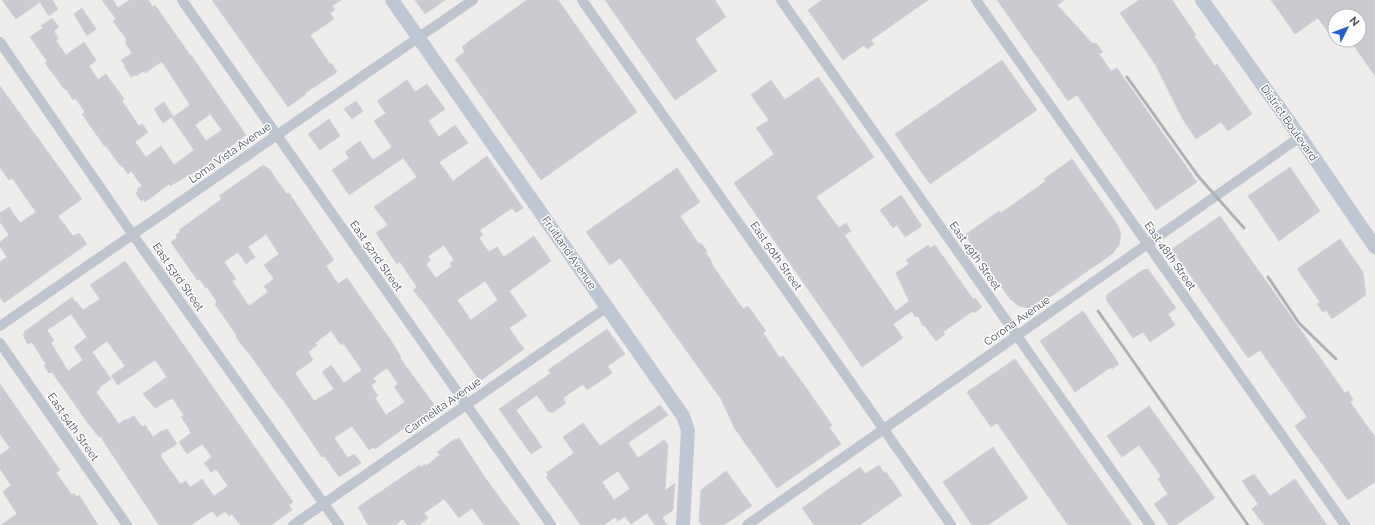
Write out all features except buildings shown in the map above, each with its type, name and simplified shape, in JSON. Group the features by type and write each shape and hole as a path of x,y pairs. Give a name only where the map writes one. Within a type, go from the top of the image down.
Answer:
{"street":[{"name":"East 52nd Street","path":"182,0 550,525"},
{"name":"Fruitland Avenue","path":"392,0 686,421 688,430 683,525"},
{"name":"Loma Vista Avenue","path":"0,326 473,0"},
{"name":"East 50th Street","path":"582,0 951,525"},
{"name":"East 49th Street","path":"781,0 1150,525"},
{"name":"East 48th Street","path":"976,0 1345,525"},
{"name":"District Boulevard","path":"1202,0 1300,137 1375,247"},
{"name":"East 53rd Street","path":"0,42 133,235 339,525"},
{"name":"Corona Avenue","path":"747,525 1300,137"},
{"name":"Carmelita Avenue","path":"293,525 607,307"},
{"name":"East 54th Street","path":"0,343 127,525"}],"railway":[{"path":"1127,77 1198,176 1244,228"},
{"path":"1268,277 1299,323 1336,359"},
{"path":"1098,311 1248,525"}]}
